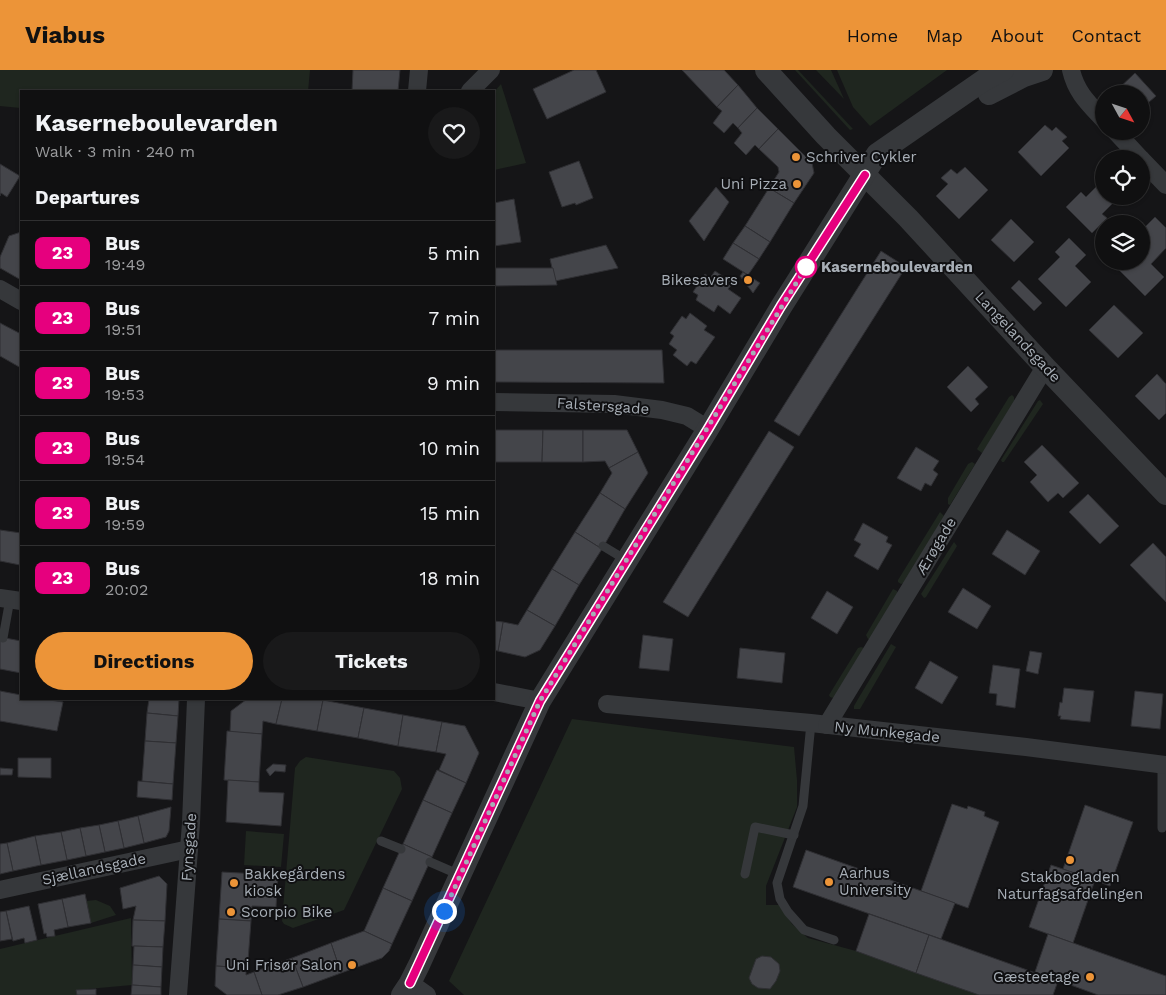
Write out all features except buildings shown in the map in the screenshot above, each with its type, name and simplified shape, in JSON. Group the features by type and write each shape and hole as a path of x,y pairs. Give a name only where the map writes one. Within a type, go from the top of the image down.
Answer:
{"street":[{"path":"417,90 419,70"},
{"path":"471,90 490,70"},
{"name":"Langelandsgade","path":"766,70 826,136 908,218 1045,367 1166,494"},
{"path":"413,991 460,875 540,701 708,429 781,306 877,154 977,85 1003,70"},
{"path":"865,175 886,165 991,93 1024,76 1042,70"},
{"path":"1071,70 1076,87 1095,110"},
{"path":"1123,140 1133,150"},
{"path":"1150,168 1166,185"},
{"path":"0,289 20,300"},
{"name":"Ærøgade","path":"819,724 1045,367"},
{"name":"Falstersgade","path":"495,402 614,404 688,416 708,429"},
{"path":"495,692 540,701"},
{"name":"Fynsgade","path":"178,995 189,849 196,700"},
{"name":"Ny Munkegade","path":"607,704 819,724 1026,747 1164,765"},
{"name":"Sjællandsgade","path":"0,890 189,849"}],"lane":[{"path":"603,546 627,560"},
{"path":"3,638 11,599"},
{"path":"819,724 803,806 777,883 780,899 788,912 804,930 834,940"},
{"path":"1162,828 1164,765"},
{"path":"745,874 754,827 794,835"},
{"path":"381,841 401,849"},
{"path":"430,862 460,875"}],"shaded area":[{"path":"0,70 310,70 308,90 20,90 20,108 0,106"},
{"path":"795,70 798,70 853,129 850,130"},
{"path":"816,70 831,70 844,99"},
{"path":"837,70 947,70 870,126 853,107"},
{"path":"501,84 526,163 495,170 495,91"},
{"path":"1012,395 1014,401 982,453 977,449"},
{"path":"1040,400 1043,404 1004,462 1002,462 1001,460"},
{"path":"972,462 975,464 974,466 950,505 948,504 948,498 968,464"},
{"path":"940,512 944,516 904,583 901,584 898,580"},
{"path":"954,542 957,546 924,598 921,594"},
{"path":"893,589 897,591 897,594 870,639 868,639 866,635"},
{"path":"891,644 896,647 860,709 854,709 854,706"},
{"path":"858,648 864,648 835,697 830,697 829,695"},
{"path":"572,719 794,747 797,807 766,886 766,905 779,905 792,924 808,938 856,951 979,995 464,995 449,981"},
{"path":"306,757 394,771 400,778 402,789 344,910 293,928 282,921 295,768"},
{"path":"246,831 284,834 281,867 244,865"},
{"path":"96,900 110,906 116,915 91,923 86,901"},
{"path":"131,918 132,985 77,990 77,995 0,995 0,949"}],"bus line":[{"name":"23","path":"410,983 540,701 708,429 781,306 865,175"}],"place":[{"name":"Schriver Cykler","path":"796,157"},
{"name":"Uni Pizza","path":"797,184"},
{"name":"Kaserneboulevarden","path":"806,267"},
{"name":"Bikesavers","path":"748,280"},
{"name":"Stakbogladen Naturfagsafdelingen","path":"1070,860"},
{"name":"Aarhus University","path":"829,882"},
{"name":"Bakkegårdens kiosk","path":"234,883"},
{"name":"Scorpio Bike","path":"231,912"},
{"name":"Uni Frisør Salon","path":"352,965"},
{"name":"Gæsteetage","path":"1090,977"}],"route":[{"path":"444,911 540,701 806,267"}]}
